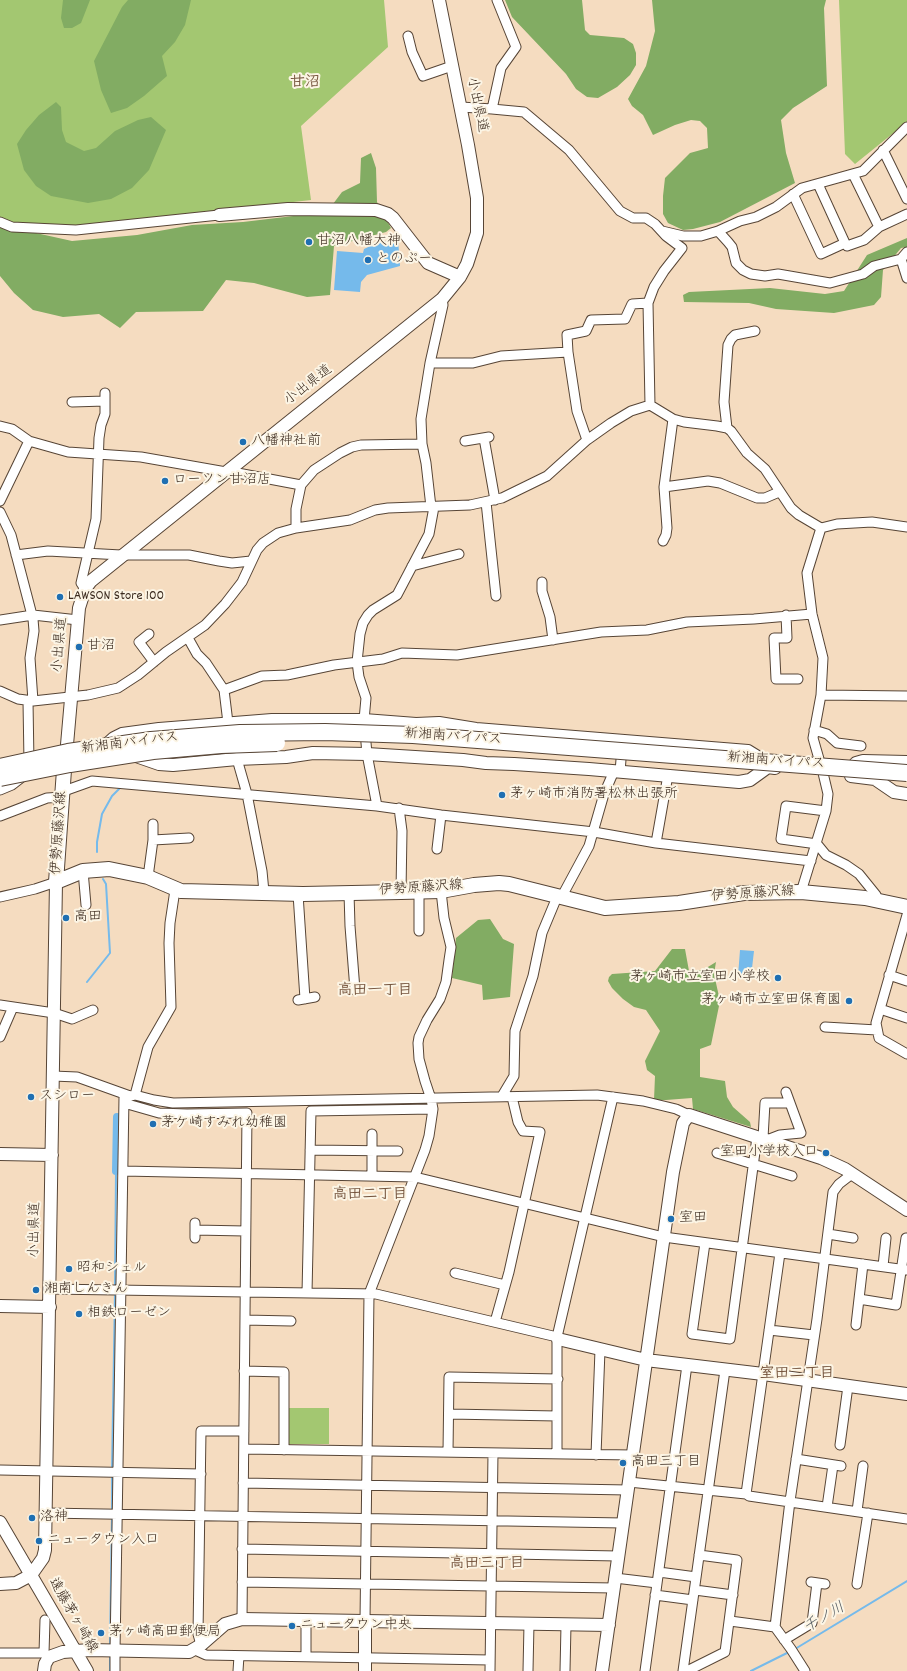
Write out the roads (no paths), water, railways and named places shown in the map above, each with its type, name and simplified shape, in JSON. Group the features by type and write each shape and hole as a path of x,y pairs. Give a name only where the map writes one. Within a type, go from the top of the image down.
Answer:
{"highway":[{"name":"新湘南バイパス","path":"0,768 68,752 151,740 240,733 325,732 435,736 907,773"},
{"name":"新湘南バイパス","path":"0,777 153,751 266,743 330,742 424,746 907,783"}],"main road":[{"path":"0,768 27,762 66,759"},
{"name":"伊勢原藤沢線","path":"66,759 56,882 83,871 109,869 148,877 175,890 349,894 441,891 474,885 509,884 605,908 679,903 744,893 801,892 876,899 907,907"},
{"path":"0,777 27,762"}],"street":[{"name":"小出県道","path":"66,759 78,620 80,603 85,589 99,573 121,555 442,298 460,277 473,249 478,222 477,198 472,163 439,0"},
{"path":"492,108 501,68 516,47 497,0"},
{"path":"408,36 412,52 423,76 452,66"},
{"path":"461,107 492,108 524,112 569,150 620,211 633,218 646,218 682,248 664,271 654,287 648,303 650,405"},
{"path":"662,231 692,237 718,231 740,221 756,217 776,207 802,188 863,171 907,128"},
{"path":"883,150 907,199"},
{"path":"853,174 879,227"},
{"path":"818,184 847,246 864,240 879,227 907,214"},
{"path":"793,194 821,254 845,243"},
{"path":"0,222 12,227 76,230 219,214 288,209 376,210 388,214 393,218 428,263 460,277"},
{"path":"718,231 732,247 736,263 743,270 751,274 765,276 778,274 830,283 863,274 874,266 901,259 907,252"},
{"path":"901,259 907,278"},
{"path":"377,806 367,754 364,720 366,698 359,677 357,662 358,646 363,623 373,610 397,595 429,534 432,507 422,444 421,419 430,363 443,306 442,298"},
{"path":"587,440 577,411 568,352 567,335 586,331 591,320 625,319 632,304 648,303"},
{"path":"727,428 724,402 728,345 735,335 755,331"},
{"path":"430,363 473,363 501,356 568,352"},
{"path":"72,402 105,397 105,414 101,425 99,438 96,519 81,582 85,589"},
{"path":"650,405 673,418 684,422 727,428 731,431 747,453 765,469 791,508 799,515 821,528 837,524 872,522 907,527"},
{"path":"0,691 11,697 31,701 102,692 118,688 133,679 205,625 225,604 242,582 250,561 257,550 270,537 296,528 350,520 375,510 388,508 470,505 490,501 547,476 587,440 611,422 624,415 650,405"},
{"path":"663,541 667,528 664,487 673,418"},
{"path":"0,426 12,429 29,441 68,452 141,457 301,485"},
{"path":"465,441 487,437 496,596"},
{"path":"0,501 29,441"},
{"path":"296,528 296,509 301,485 314,470 352,447 362,445 422,444"},
{"path":"664,487 708,481 720,483 757,498 765,498 779,492"},
{"path":"0,512 10,535 16,555 32,615 34,631 30,658 31,701 27,762 21,778 12,785 0,790"},
{"path":"801,892 817,844 826,811 828,794 829,773 813,738 821,695 823,658 812,614 807,573 821,528"},
{"path":"16,555 48,551 121,555 189,555 226,562 250,561"},
{"path":"412,566 459,554"},
{"path":"542,582 542,591 550,617 553,640"},
{"path":"224,690 262,676 287,675 357,662 383,659 402,653 457,655 601,632 647,630 686,622 754,619 786,615 812,614"},
{"path":"0,620 32,615 78,620"},
{"path":"786,615 787,638 774,638 776,680 798,679"},
{"path":"149,634 139,642 154,662"},
{"path":"188,638 197,654 206,663 224,690 228,722"},
{"path":"821,695 907,696"},
{"path":"66,759 101,749 114,738 131,732 228,722 300,719 364,720 416,724 439,723 483,729 748,751 761,759 768,767"},
{"path":"814,730 827,734 837,743 861,746"},
{"path":"502,1096 514,1076 515,1031 534,976 542,933 559,897 589,846 602,799 617,772 623,741"},
{"path":"66,759 129,754 159,764 172,765 237,759 286,757 313,753 367,754 463,760 486,764 514,764 668,775 739,782 750,780 768,767 843,774 849,772 856,763 863,761 907,762"},
{"path":"0,759 27,762"},
{"path":"237,759 247,794 262,871 264,892"},
{"path":"829,773 875,779 885,784 894,792 907,794"},
{"path":"656,843 668,775"},
{"path":"0,816 47,798 63,794 92,781 399,808 441,815 594,832 656,843 810,862"},
{"path":"826,811 786,806 781,839 817,844 826,855 846,865 859,874 876,895 876,899"},
{"path":"399,808 402,831 401,892"},
{"path":"437,849 441,815"},
{"path":"148,877 153,840 153,824"},
{"path":"153,840 189,838"},
{"path":"83,871 86,905"},
{"name":"小出県道","path":"31,1575 44,1558 45,1550 56,882"},
{"path":"0,896 35,889 56,882"},
{"path":"135,1095 148,1047 171,1007 171,965 169,943 170,923 175,890"},
{"path":"365,1671 369,1294 415,1177 429,1136 433,1109 419,1059 418,1044 419,1037 427,1020 440,999 446,982 451,947 444,918 441,891"},
{"path":"419,892 419,931"},
{"path":"298,894 302,999 315,997"},
{"path":"349,894 355,990"},
{"path":"907,915 876,1024 879,1038 907,1054"},
{"path":"889,975 907,981"},
{"path":"0,1005 54,1013 72,1019 93,1010"},
{"path":"0,1037 12,1007"},
{"path":"880,1009 907,1018"},
{"path":"825,1027 877,1030"},
{"path":"53,1076 77,1077 159,1113 247,1113 244,1292 242,1619"},
{"path":"762,1138 780,1134 801,1133 786,1092"},
{"path":"124,1098 135,1095 173,1103 431,1099 502,1096 585,1095 614,1097 676,1109 689,1115 821,1158 852,1174 907,1210"},
{"path":"495,1322 505,1285 540,1132 523,1131 518,1122 512,1096"},
{"path":"557,1454 558,1338 614,1097"},
{"path":"115,1671 113,1652 114,1514 118,1290 124,1098"},
{"path":"705,1243 692,1334 730,1339 754,1164 762,1138 765,1103 789,1103"},
{"path":"307,1293 311,1111 433,1109"},
{"path":"602,1671 676,1152 683,1123 689,1115"},
{"path":"372,1134 372,1176"},
{"path":"310,1150 398,1151"},
{"path":"717,1153 792,1176"},
{"path":"0,1154 52,1155"},
{"path":"122,1171 415,1177 664,1237 904,1269"},
{"path":"804,1671 775,1627 790,1501 833,1192 839,1184 852,1174"},
{"path":"195,1230 245,1231"},
{"path":"828,1234 853,1238"},
{"path":"883,1266 886,1238"},
{"path":"859,1299 896,1305 904,1269 906,1238"},
{"path":"746,1494 780,1253"},
{"path":"856,1325 863,1264"},
{"path":"455,1273 505,1285"},
{"path":"50,1289 376,1294 495,1322 600,1350 646,1360 763,1374 907,1394"},
{"path":"0,1306 50,1307"},
{"path":"245,1320 292,1321"},
{"path":"769,1330 814,1335"},
{"path":"596,1455 600,1350"},
{"path":"645,1671 687,1365"},
{"path":"684,1671 726,1370"},
{"path":"244,1372 284,1372 284,1450"},
{"path":"448,1452 449,1377 558,1379"},
{"path":"840,1445 848,1386"},
{"path":"449,1414 557,1416"},
{"path":"244,1431 201,1431 198,1648 206,1655 490,1660"},
{"path":"244,1449 632,1455"},
{"path":"490,1671 493,1453"},
{"path":"796,1460 837,1466 827,1507"},
{"path":"857,1511 863,1466"},
{"path":"0,1470 201,1474"},
{"path":"243,1483 493,1487 670,1486 746,1494 750,1496 907,1518"},
{"path":"46,1513 623,1522"},
{"path":"857,1584 868,1513"},
{"name":"遠藤茅ヶ崎線","path":"0,1522 86,1671"},
{"path":"242,1549 618,1556"},
{"path":"687,1671 725,1652 737,1560 700,1555"},
{"path":"659,1572 696,1577"},
{"path":"0,1584 16,1583 31,1575"},
{"path":"242,1582 491,1586 657,1583"},
{"path":"784,1640 812,1623 818,1583"},
{"path":"695,1590 733,1595"},
{"path":"655,1595 693,1600"},
{"path":"0,1653 46,1655 75,1651 180,1652 198,1648 225,1624 242,1619 609,1625"},
{"path":"44,1671 46,1655 45,1620"},
{"path":"306,1620 306,1656"},
{"path":"730,1621 775,1627"},
{"path":"528,1671 529,1624"},
{"path":"565,1671 566,1625"},
{"path":"238,1671 239,1656"}],"water":[{"name":"とのぷー","path":"398,239 400,266 367,275 361,282 360,292 334,290 337,251 363,253 364,249 379,242"},
{"path":"740,950 754,951 751,977 738,976"}],"waterway":[{"path":"97,852 97,842 102,814 112,796 120,788"},
{"path":"87,982 110,953 106,884 103,879"},
{"path":"116,1171 117,1117"},
{"path":"115,1288 116,1171"},
{"path":"112,1470 115,1292"},
{"path":"112,1474 112,1512"},
{"path":"110,1646 112,1516"},
{"name":"千ノ川","path":"795,1649 907,1581"},
{"name":"千ノ川","path":"751,1671 789,1652"},
{"path":"110,1654 110,1671"}],"place":[{"name":"甘沼八幡大神","path":"309,242"},
{"name":"とのぷー","path":"368,260"},
{"name":"八幡神社前","path":"243,442"},
{"name":"ローソン甘沼店","path":"165,481"},
{"name":"LAWSON Store 100","path":"60,597"},
{"name":"甘沼","path":"79,647"},
{"name":"茅ヶ崎市消防署松林出張所","path":"502,795"},
{"name":"高田","path":"66,918"},
{"name":"茅ヶ崎市立室田小学校","path":"778,978"},
{"name":"茅ヶ崎市立室田保育園","path":"849,1001"},
{"name":"スシロー","path":"31,1097"},
{"name":"茅ケ崎すみれ幼稚園","path":"153,1124"},
{"name":"室田小学校入口","path":"826,1153"},
{"name":"室田","path":"671,1219"},
{"name":"昭和シェル","path":"69,1269"},
{"name":"湘南しんきん","path":"36,1290"},
{"name":"相鉄ローゼン","path":"79,1314"},
{"name":"高田三丁目","path":"623,1463"},
{"name":"洛神","path":"32,1518"},
{"name":"ニュータウン入口","path":"39,1541"},
{"name":"ニュータウン中央","path":"292,1626"},
{"name":"茅ヶ崎高田郵便局","path":"101,1633"}],"district":[{"name":"甘沼","path":"305,84"},
{"name":"高田一丁目","path":"375,992"},
{"name":"高田二丁目","path":"370,1196"},
{"name":"室田二丁目","path":"797,1375"},
{"name":"高田三丁目","path":"487,1565"}]}
